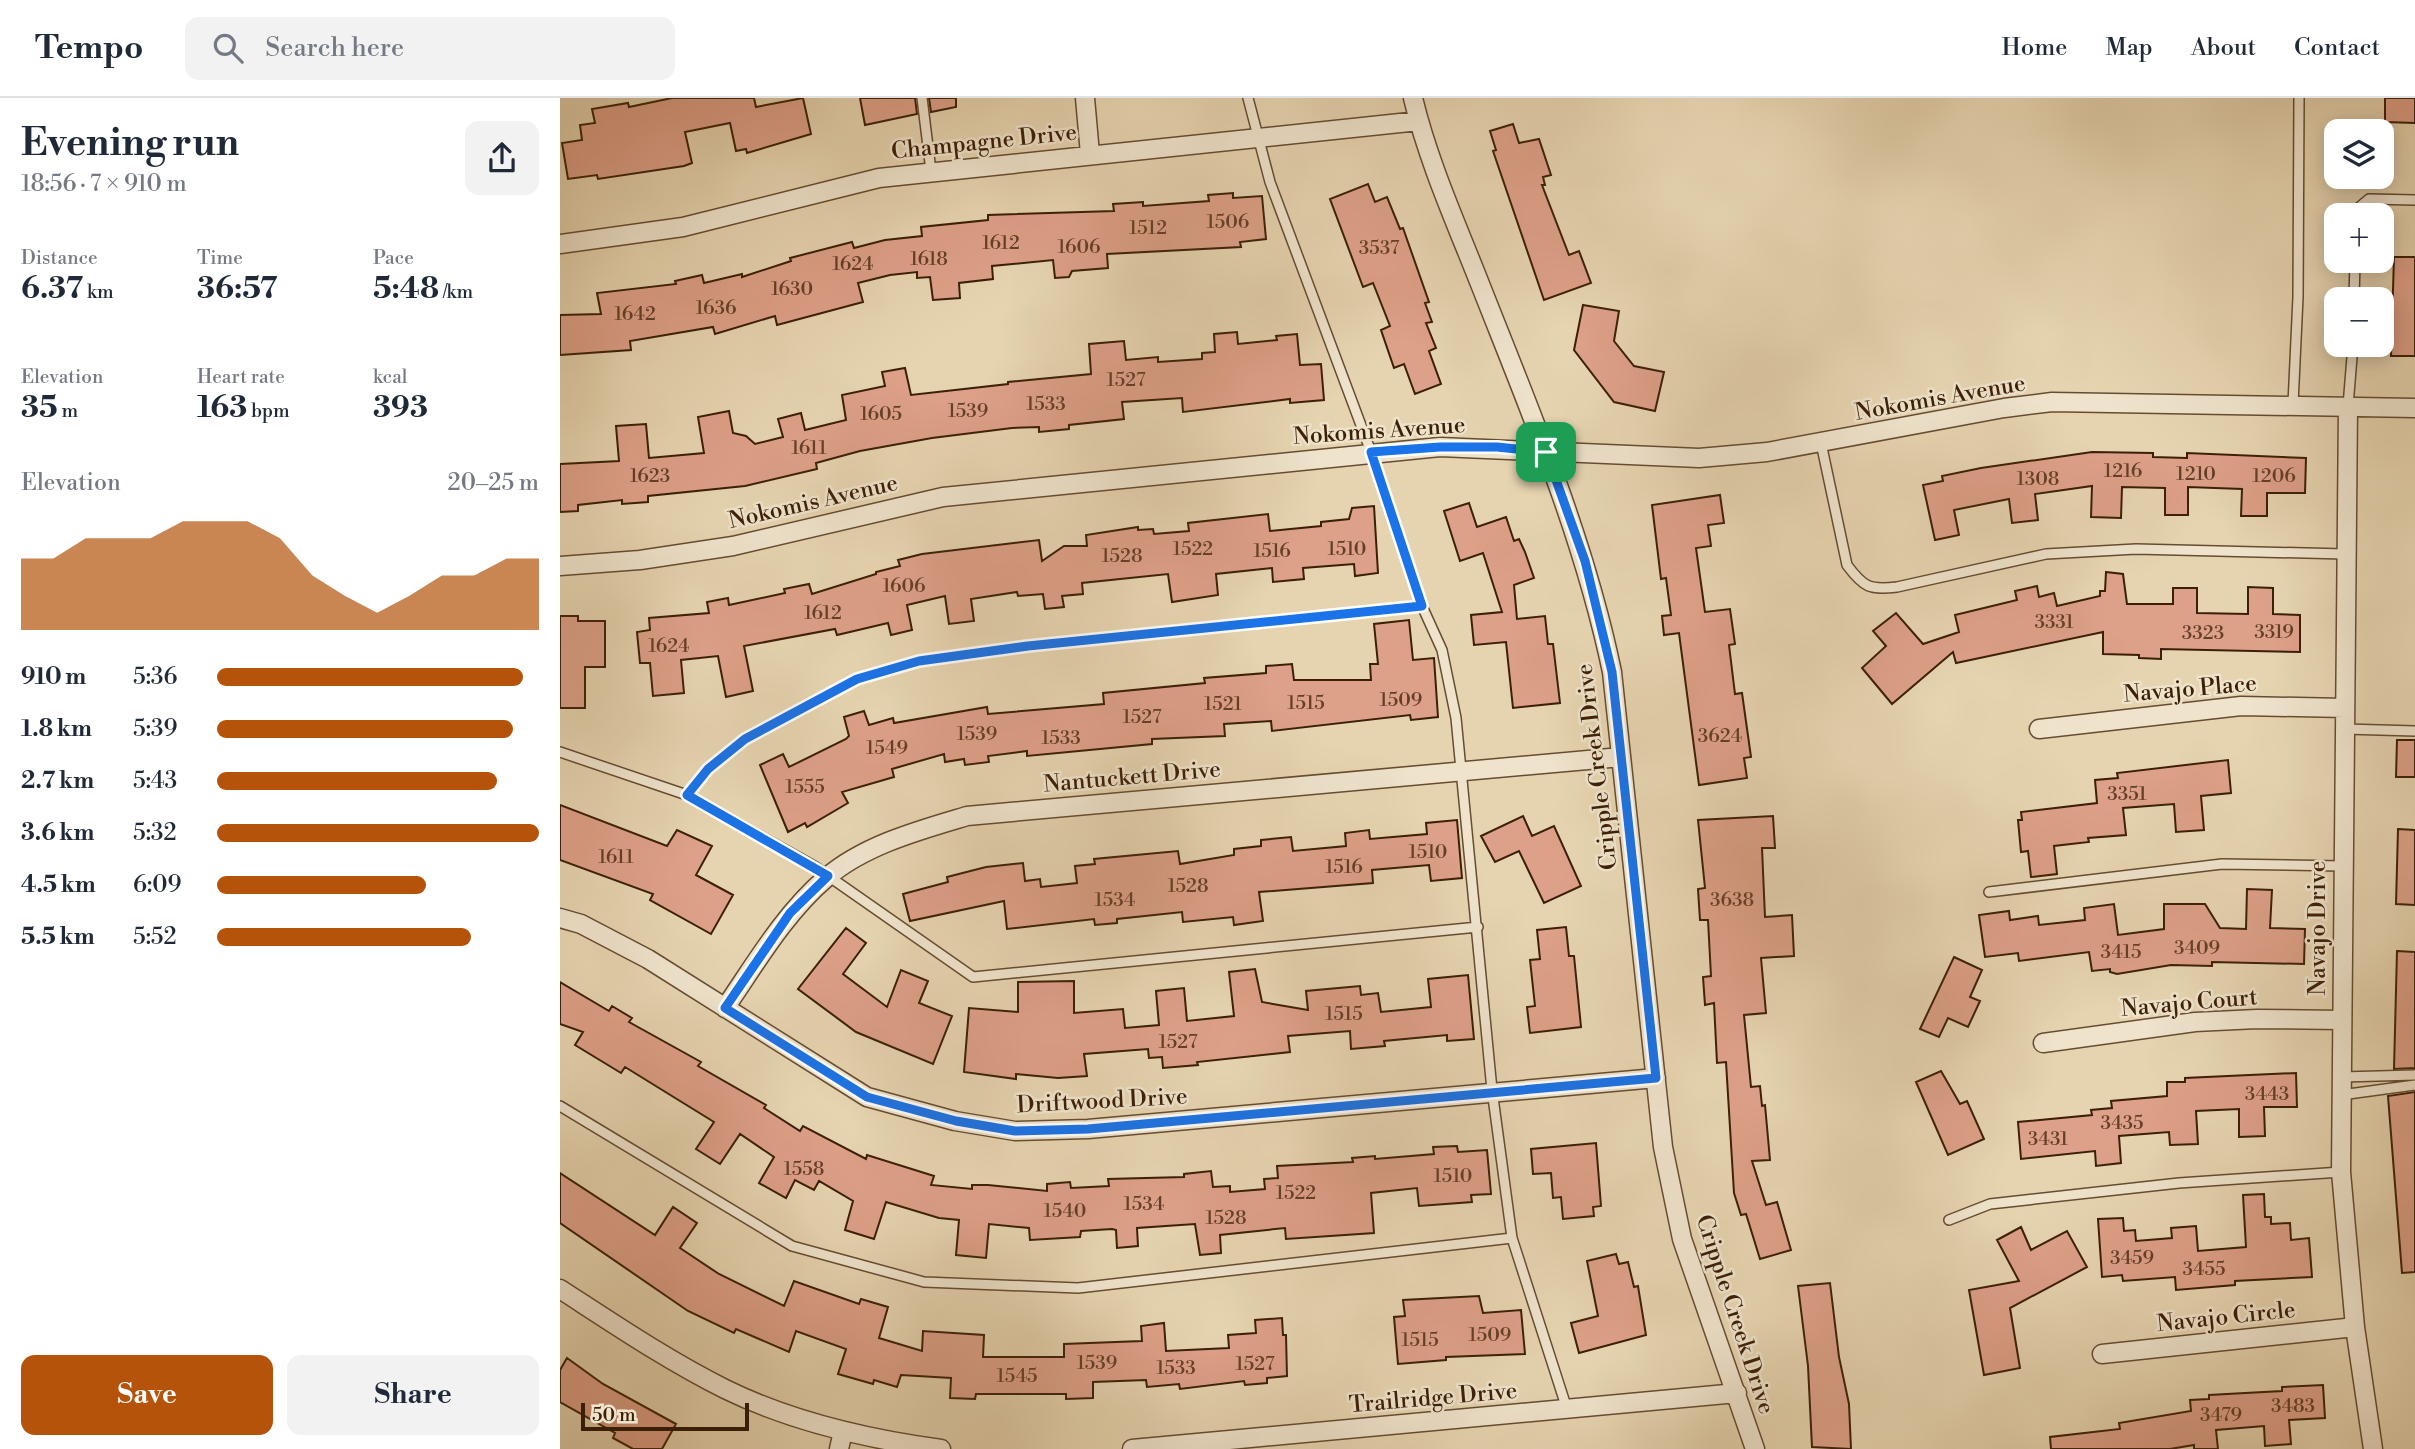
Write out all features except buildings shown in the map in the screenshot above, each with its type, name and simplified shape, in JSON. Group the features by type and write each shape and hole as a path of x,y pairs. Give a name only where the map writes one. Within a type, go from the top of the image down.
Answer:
{"street":[{"path":"1085,98 1090,154"},
{"name":"Cripple Creek Drive","path":"1413,98 1419,121 1546,452 1585,561 1600,616 1612,672 1663,1147 1682,1239 1707,1320 1737,1393 1755,1449"},
{"name":"Champagne Drive","path":"560,244 682,227 879,178 1419,121"},
{"name":"Nokomis Avenue","path":"560,566 640,560 733,546 943,497 1371,452 1474,447 1699,458 1821,443 2004,408 2052,402 2415,408"},
{"name":"Navajo Drive","path":"2348,406 2341,1172 2355,1327 2372,1449"},
{"name":"Navajo Place","path":"2039,729 2241,706 2345,708"},
{"name":"Nantuckett Drive","path":"725,1008 790,913 828,876 906,835 967,816 1462,769 1621,757"},
{"name":"Driftwood Drive","path":"560,918 581,924 648,958 867,1097 956,1121 1015,1131 1088,1129 1492,1090 1656,1078"},
{"name":"Navajo Court","path":"2043,1043 2194,1023 2257,1019 2341,1020"},
{"path":"560,1289 674,1362 728,1390 795,1417 843,1431 941,1449"},
{"name":"Navajo Circle","path":"2102,1354 2355,1327"},
{"name":"Trailridge Drive","path":"1132,1449 1737,1393"},
{"path":"839,1449 843,1431"}],"lane":[{"path":"922,98 931,171"},
{"path":"1248,98 1270,182 1371,452 1422,606 1442,650 1456,718 1462,769 1492,1090 1511,1238 1567,1410"},
{"path":"2293,404 2298,297 2299,98"},
{"path":"2364,203 2369,199 2415,200"},
{"path":"2348,406 2352,357"},
{"path":"1821,443 1847,565 1858,581 1874,589 1897,587 2046,554 2136,549 2345,554"},
{"path":"687,795 708,769 756,733 857,679 919,661 1028,646 1422,606"},
{"path":"2344,729 2415,731"},
{"path":"560,752 687,795 828,876 974,977 1478,928"},
{"path":"1989,892 2222,864 2342,866"},
{"path":"2340,1077 2415,1075"},
{"path":"2340,1096 2415,1085"},
{"path":"560,1106 792,1245 924,1282 1078,1288 1511,1238"},
{"path":"1949,1220 2003,1203 2192,1182 2341,1172"}],"route":[{"path":"1440,447 1497,447 1546,452 1585,561 1612,672 1656,1078 1492,1090 1088,1129 1015,1131 956,1121 867,1097 725,1008 790,913 828,876 687,795 708,769 745,739 813,700 857,679 919,661 1028,646 1422,606 1371,452 1440,447"}]}
